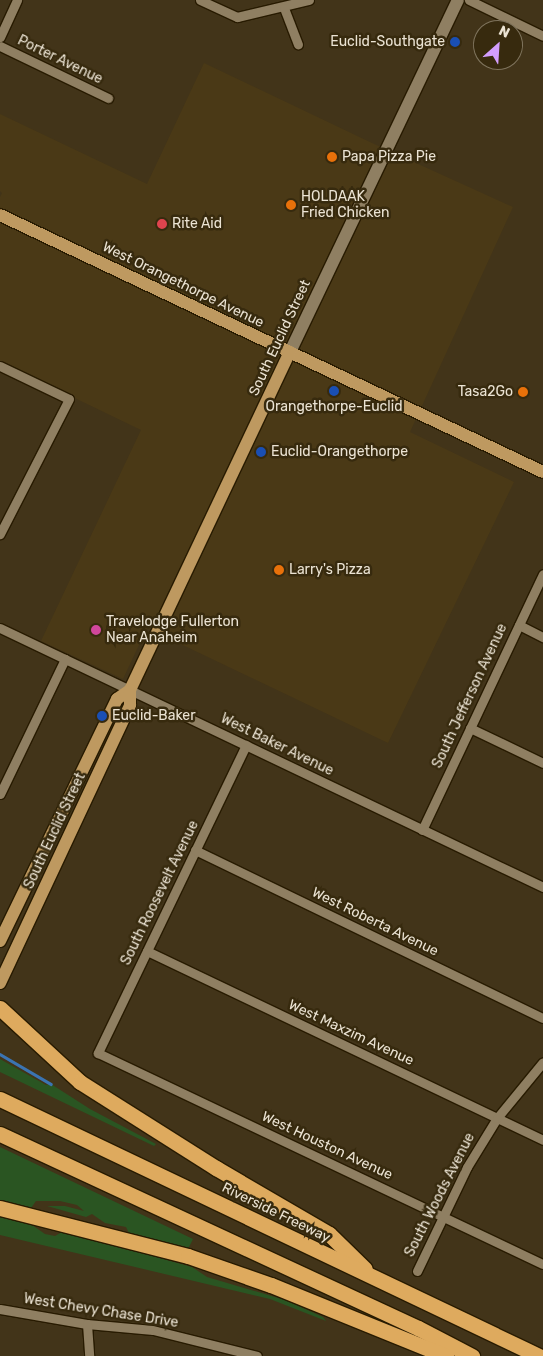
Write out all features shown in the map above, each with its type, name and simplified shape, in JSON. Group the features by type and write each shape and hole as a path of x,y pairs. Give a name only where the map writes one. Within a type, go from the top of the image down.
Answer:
{"highway":[{"path":"0,1008 80,1082 216,1168 329,1234 373,1277"},
{"name":"Riverside Freeway","path":"0,1099 539,1356"},
{"path":"0,1134 418,1328 472,1356"},
{"path":"0,1208 188,1256 271,1285 446,1356"}],"main road":[{"name":"South Euclid Street","path":"0,983 130,704 130,690 458,0"},
{"name":"West Orangethorpe Avenue","path":"0,215 543,472"},
{"name":"South Euclid Street","path":"0,941 117,699 130,690"}],"street":[{"path":"0,37 17,0"},
{"path":"200,0 236,17 284,8 309,0"},
{"path":"469,0 543,36"},
{"path":"284,8 298,44"},
{"name":"Porter Avenue","path":"0,46 108,98"},
{"path":"0,366 68,399 0,534"},
{"name":"South Jefferson Avenue","path":"422,830 543,574"},
{"path":"519,625 543,637"},
{"name":"West Baker Avenue","path":"0,628 543,887"},
{"path":"0,794 65,659"},
{"path":"470,728 543,762"},
{"name":"South Roosevelt Avenue","path":"98,1053 246,745"},
{"name":"West Roberta Avenue","path":"195,850 543,1018"},
{"name":"West Maxzim Avenue","path":"147,951 543,1140"},
{"name":"West Houston Avenue","path":"98,1053 543,1264"},
{"name":"South Woods Avenue","path":"417,1271 466,1168 497,1118 543,1062"},
{"name":"West Chevy Chase Drive","path":"0,1309 87,1324 153,1330 257,1356"},
{"path":"87,1324 89,1356"}],"shaded area":[{"path":"204,63 372,143 513,207 410,432 514,482 388,743 147,628 123,679 41,641 141,430 0,362 0,197 2,193 0,191 0,114 147,184"}],"green space":[{"path":"0,1059 46,1085 51,1084 90,1109 156,1144 154,1146 0,1072"},
{"path":"0,1147 193,1239 188,1249 129,1233 126,1227 105,1223 92,1214 86,1217 47,1206 65,1206 84,1211 77,1205 60,1201 36,1201 31,1208 0,1200"},
{"path":"0,1216 32,1225 45,1234 55,1236 62,1232 70,1233 192,1267 207,1277 285,1300 323,1317 326,1321 270,1299 0,1235"}],"waterway":[{"path":"0,1054 51,1084"}],"place":[{"name":"Euclid-Southgate","path":"455,42"},
{"name":"Papa Pizza Pie","path":"332,157"},
{"name":"HOLDAAK Fried Chicken","path":"291,205"},
{"name":"Rite Aid","path":"162,224"},
{"name":"Orangethorpe-Euclid","path":"334,391"},
{"name":"Tasa2Go","path":"523,392"},
{"name":"Euclid-Orangethorpe","path":"261,452"},
{"name":"Larry's Pizza","path":"279,570"},
{"name":"Travelodge Fullerton Near Anaheim","path":"96,630"},
{"name":"Euclid-Baker","path":"102,716"}]}
